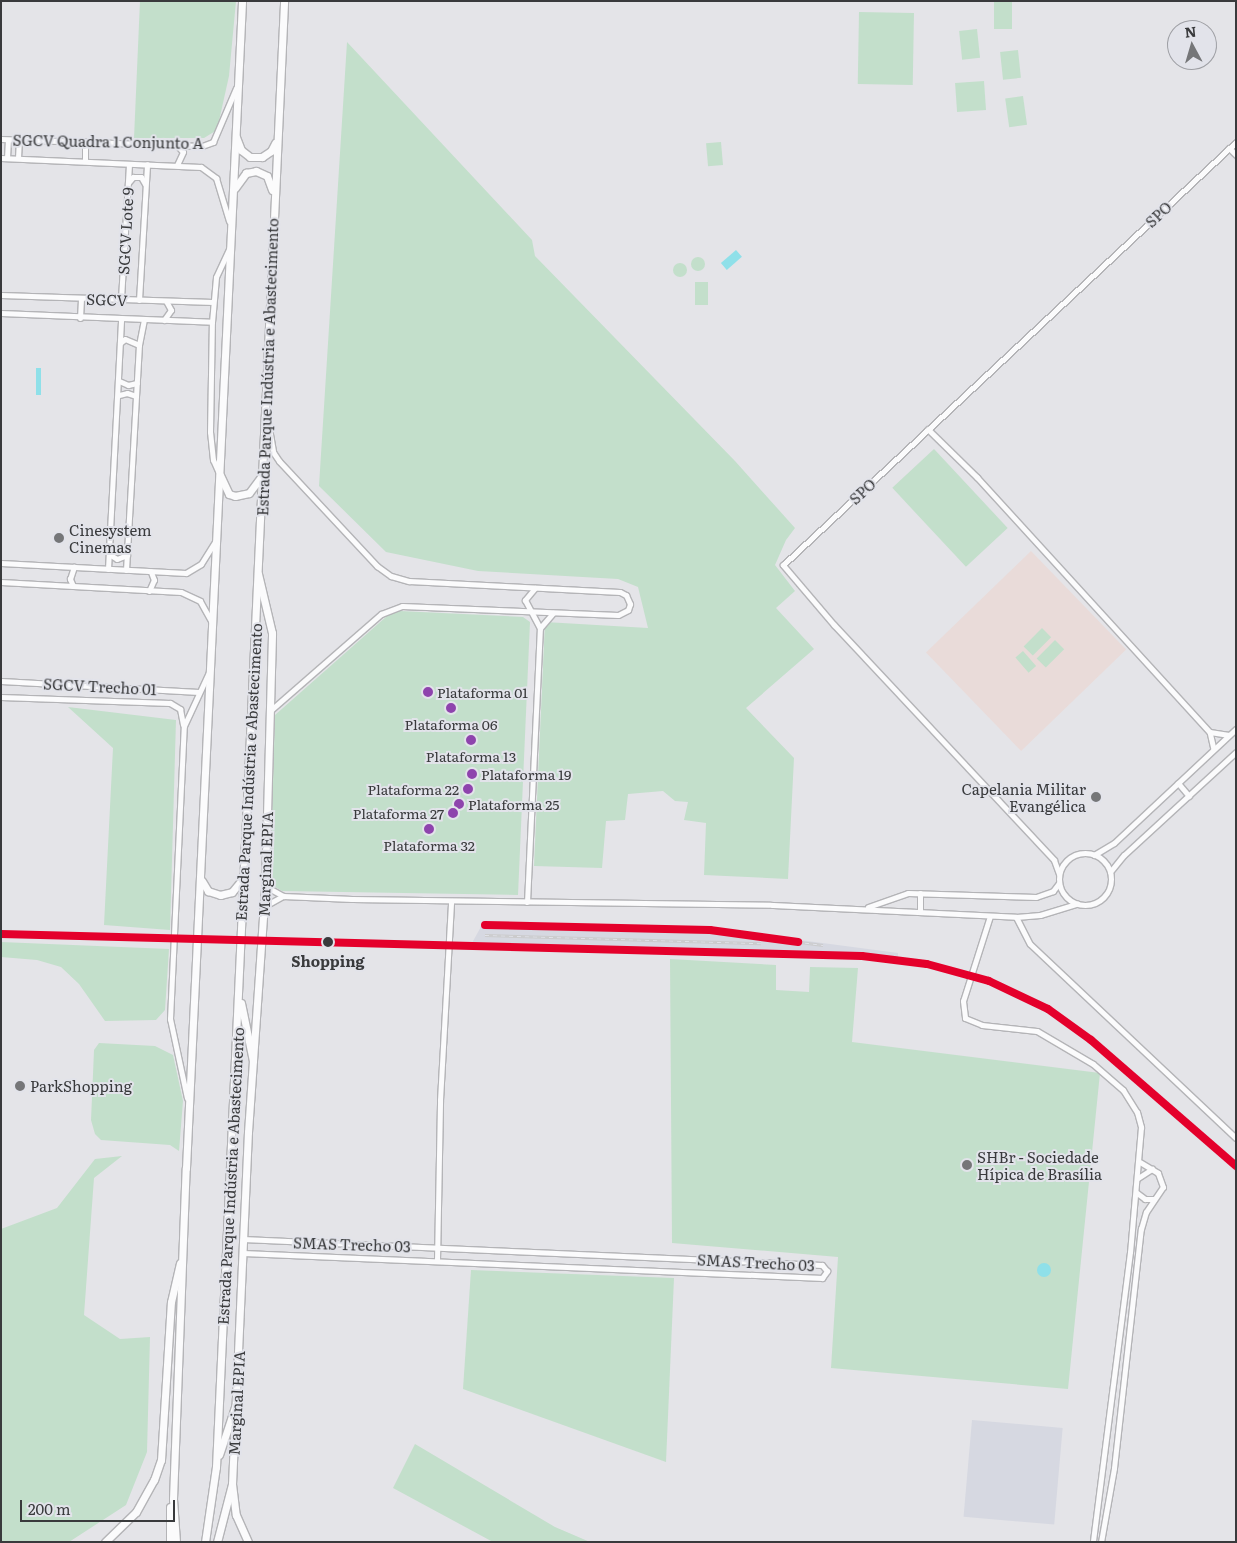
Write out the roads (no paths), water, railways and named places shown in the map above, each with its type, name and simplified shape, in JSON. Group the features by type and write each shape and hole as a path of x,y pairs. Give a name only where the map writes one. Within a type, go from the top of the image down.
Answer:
{"main road":[{"path":"176,1542 173,1499 242,1"},
{"name":"Estrada Parque Indústria e Abastecimento","path":"206,1542 216,1467 239,992 242,881 267,417 276,139 284,1"},
{"path":"236,134 241,150 250,157 262,157 271,151 276,139"},
{"path":"232,197 240,178 246,173 256,171 267,176 274,195"},
{"path":"219,472 224,488 235,496 250,493 263,474"},
{"name":"Marginal EPIA","path":"217,1542 232,1484 253,1061 265,886 272,633 258,574"},
{"path":"201,880 208,891 220,895 232,892 242,881"},
{"path":"239,992 253,1061"},
{"path":"106,1542 136,1512 154,1480 161,1460 171,1302 184,1253"},
{"path":"216,1467 237,1401"},
{"path":"232,1484 236,1515 248,1542"},
{"path":"170,1542 169,1516 173,1499"}],"street":[{"name":"SGCV Quadra 1 Conjunto A","path":"1,139 202,146 213,142 223,124 237,85"},
{"path":"4,158 8,140"},
{"path":"18,158 19,140"},
{"path":"85,142 85,161"},
{"name":"SPO","path":"1059,874 1054,860 783,569 784,561 1236,142"},
{"path":"177,145 183,152 177,165"},
{"path":"1229,148 1236,155"},
{"name":"SGCV Quadra 1 Conjunto A","path":"4,158 177,165 206,168 216,178 231,228"},
{"name":"SGCV Lote 9","path":"121,299 129,164"},
{"name":"SGCV Lote 9","path":"139,300 147,164"},
{"path":"128,183 133,177 141,177 146,184"},
{"path":"219,472 213,460 210,432 212,322 216,277 230,247"},
{"name":"SGCV","path":"1,295 213,302"},
{"path":"80,318 81,298"},
{"path":"164,320 171,310 165,301"},
{"name":"SGCV","path":"1,313 80,318 212,322"},
{"path":"108,569 119,395 121,319"},
{"path":"126,570 139,345 144,320"},
{"path":"120,343 125,339 139,345"},
{"path":"119,381 128,385 137,383"},
{"path":"119,395 127,393 136,396"},
{"path":"267,417 273,452 279,461 377,566 391,576 409,581 620,592 626,595 630,604 628,610 618,615 402,606 381,614 271,710"},
{"path":"928,429 977,477 1210,732 1214,748"},
{"path":"1,563 150,572 192,571 205,559 216,539"},
{"path":"109,554 117,558 127,555"},
{"path":"73,586 70,579 74,567"},
{"path":"149,591 154,580 150,572"},
{"path":"1,582 149,591 196,597 204,606 213,627"},
{"path":"527,902 540,628 530,612 526,600 535,588"},
{"path":"540,628 552,613"},
{"path":"190,1107 170,1019 184,726 198,692 210,670"},
{"name":"SGCV Trecho 01","path":"1,681 198,692"},
{"path":"160,690 160,702"},
{"name":"SGCV Trecho 01","path":"1,697 160,702 180,709 184,726"},
{"path":"1054,860 1066,861 1079,854 1094,855 1114,843 1236,729"},
{"path":"1210,732 1228,735"},
{"path":"265,886 283,896 451,902 865,908 990,916 1040,915 1077,904 1092,904 1104,897 1110,885 1110,872 1130,849 1236,752"},
{"path":"1178,783 1189,796"},
{"path":"1094,855 1110,872"},
{"path":"1066,861 1059,874 1059,883 1065,896 1077,904"},
{"path":"865,908 902,894 1036,897 1053,891 1059,883"},
{"path":"920,893 920,912"},
{"path":"263,907 283,896"},
{"path":"438,1260 440,1100 451,902"},
{"path":"990,916 966,990 963,1013 968,1021 1037,1031 1110,1076 1137,1112 1142,1138 1093,1542"},
{"path":"1016,916 1030,944 1236,1138"},
{"path":"1101,1542 1114,1468 1141,1229 1154,1199 1162,1191 1163,1180 1152,1169 1140,1162"},
{"path":"1138,1178 1152,1169"},
{"path":"1136,1192 1145,1199 1154,1199"},
{"name":"SMAS Trecho 03","path":"243,1253 541,1264 822,1278 827,1271 822,1264 244,1239"},
{"path":"268,1240 268,1253"},
{"path":"534,1264 535,1252"},
{"path":"541,1264 542,1252"}],"water":[{"path":"736,250 742,257 727,270 721,263"},
{"path":"36,368 41,368 41,395 36,395"},
{"path":"1041,1263 1047,1263 1051,1270 1047,1277 1041,1277 1037,1273 1037,1267"}],"railway":[{"path":"485,925 710,930 823,945"},
{"path":"485,935 761,943"}],"place":[{"name":"Cinesystem Cinemas","path":"59,538"},
{"name":"Plataforma 01","path":"428,692"},
{"name":"Plataforma 06","path":"451,708"},
{"name":"Plataforma 13","path":"471,740"},
{"name":"Plataforma 19","path":"472,774"},
{"name":"Plataforma 22","path":"468,789"},
{"name":"Capelania Militar Evangélica","path":"1096,797"},
{"name":"Plataforma 25","path":"459,804"},
{"name":"Plataforma 27","path":"453,813"},
{"name":"Plataforma 32","path":"429,829"},
{"name":"Shopping","path":"328,942"},
{"name":"ParkShopping","path":"20,1086"},
{"name":"SHBr - Sociedade Hípica de Brasília","path":"967,1165"}]}
